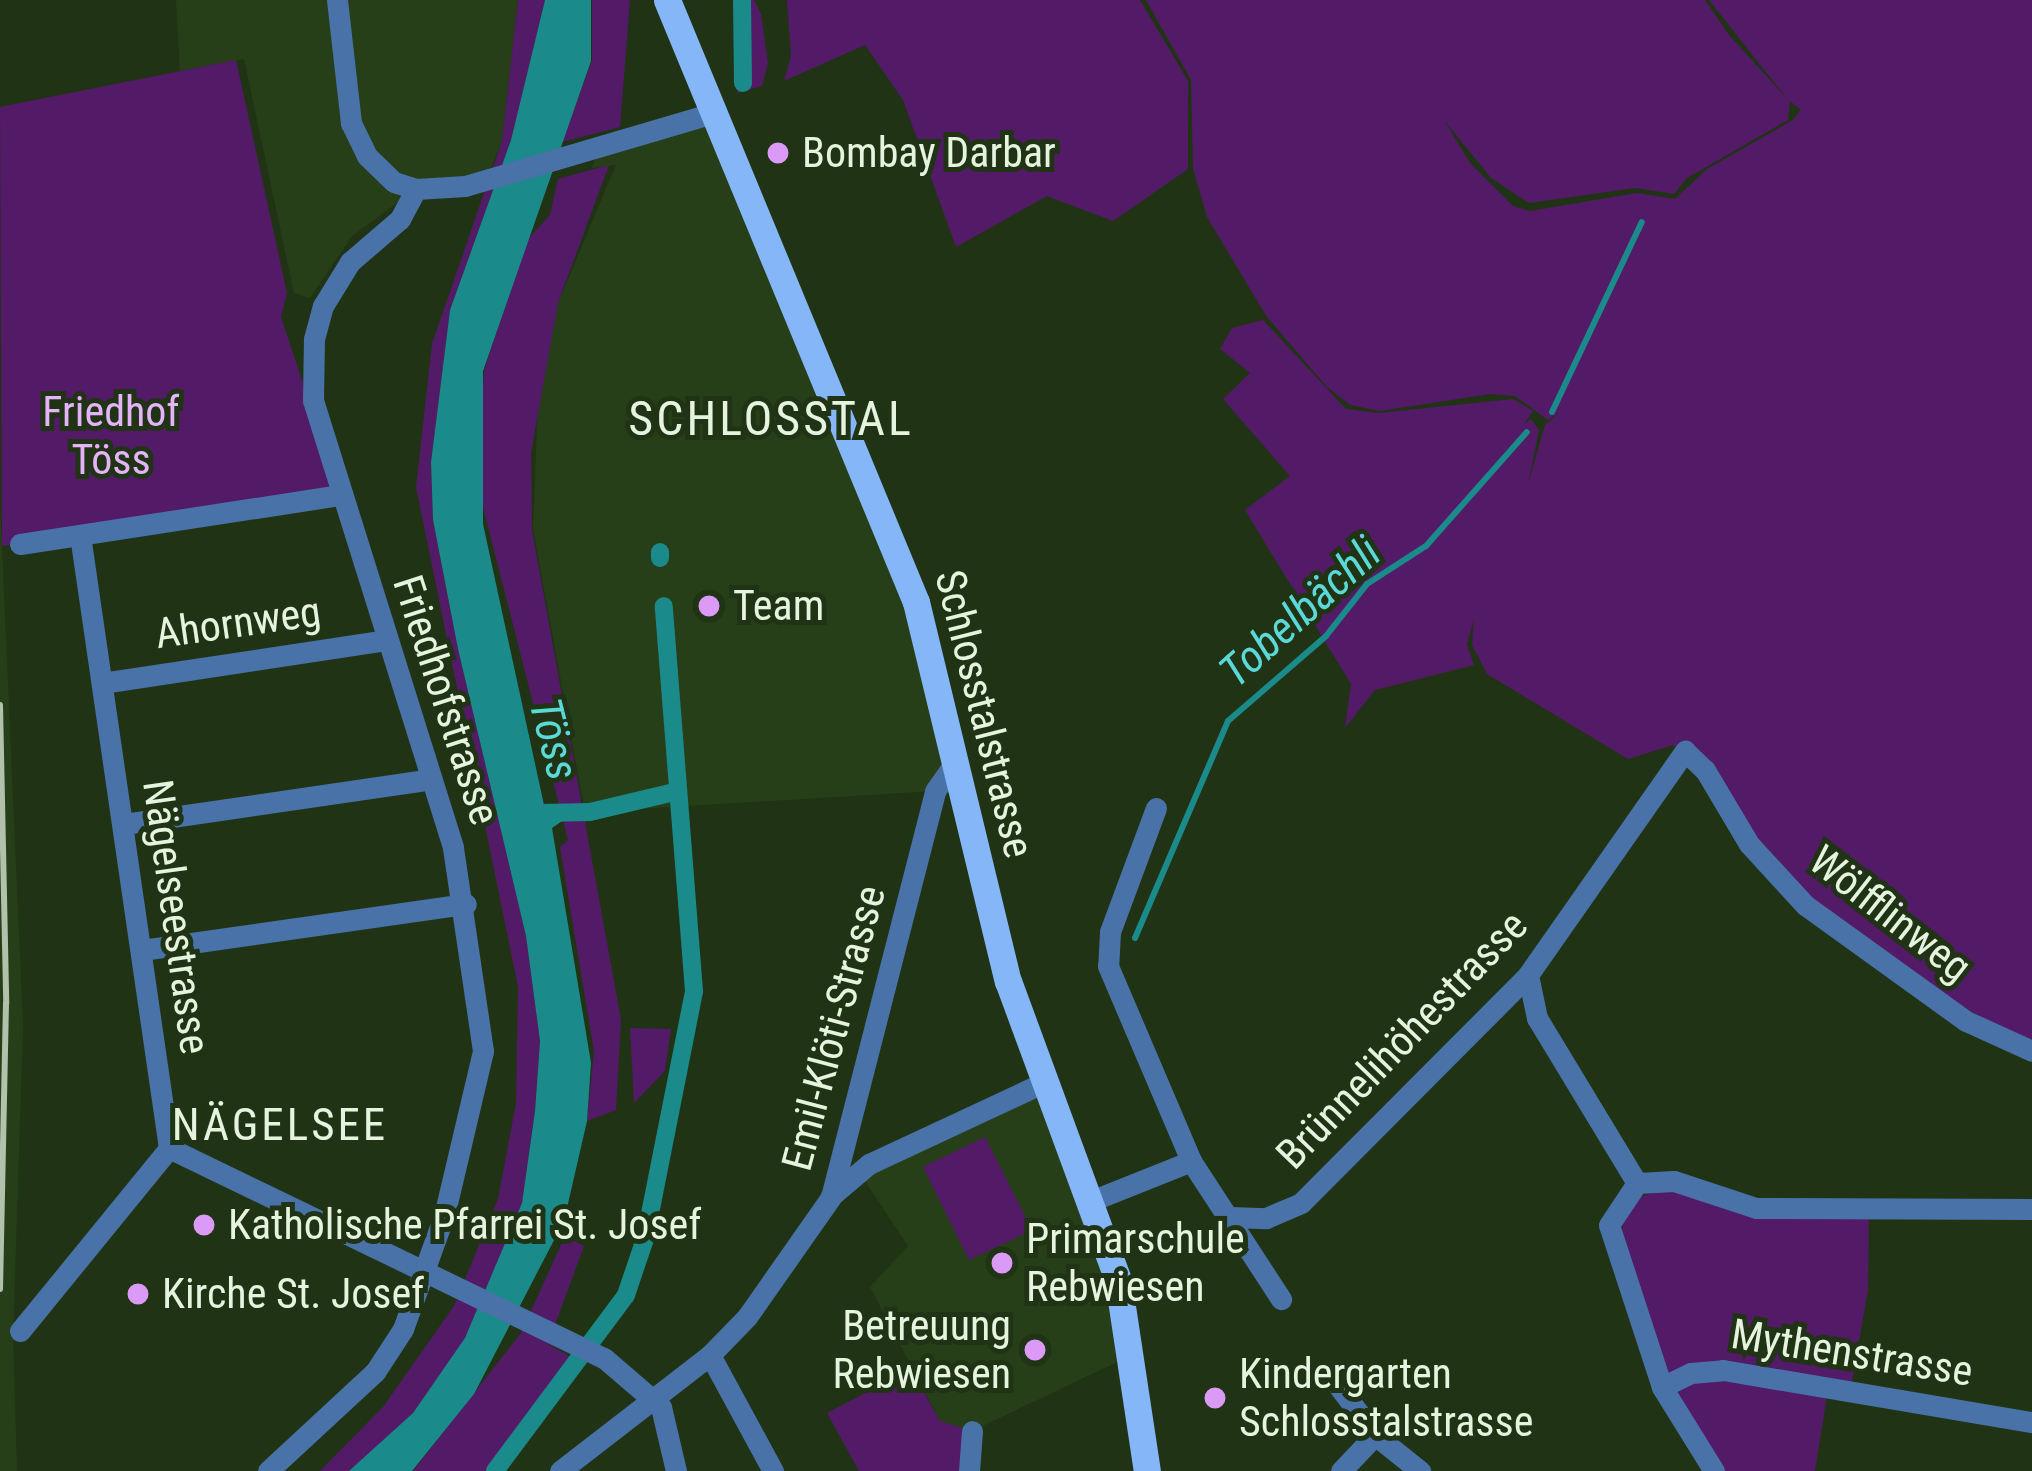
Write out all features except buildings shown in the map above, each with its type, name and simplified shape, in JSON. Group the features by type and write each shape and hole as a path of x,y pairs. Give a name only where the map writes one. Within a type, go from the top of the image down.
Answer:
{"main road":[{"name":"Schlosstalstrasse","path":"668,0 898,549 957,760 989,913 1043,1083 1091,1201 1132,1345 1147,1471"}],"street":[{"path":"337,0 351,123 367,155 394,182 416,189 465,186 713,113"},
{"name":"Friedhofstrasse","path":"268,1471 375,1372 403,1329 431,1274 483,1051 466,904 314,401 317,323 350,262 400,219 416,189"},
{"path":"20,544 340,495"},
{"name":"Nägelseestrasse","path":"80,536 169,1148"},
{"name":"Ahornweg","path":"101,683 386,640"},
{"name":"Brünnelihöhestrasse","path":"1229,1217 1266,1218 1301,1203 1528,975 1685,751"},
{"name":"Wölfflinweg","path":"1685,751 1705,770 1749,844 1805,904 1966,1021 2032,1051"},
{"name":"Emil-Klöti-Strasse","path":"560,1471 710,1355 747,1317 831,1197 935,791 957,760"},
{"path":"124,824 431,779"},
{"path":"1156,808 1110,932 1108,966 1191,1161 1281,1299"},
{"path":"142,950 466,904"},
{"path":"1528,975 1537,1018 1637,1183"},
{"path":"831,1197 869,1164 1043,1083"},
{"path":"20,1331 169,1148 604,1358 655,1398 676,1471"},
{"path":"1091,1201 1191,1161"},
{"path":"1637,1183 1674,1181 1783,1210 2032,1209"},
{"path":"1637,1183 1609,1225 1662,1387 1714,1471"},
{"path":"710,1355 773,1471"},
{"name":"Mythenstrasse","path":"1662,1387 1691,1372 1723,1370 2032,1423"},
{"path":"1331,1376 1375,1435 1420,1471"},
{"path":"969,1471 972,1431"},
{"path":"1341,1471 1375,1435"}],"shaded area":[{"path":"176,0 518,0 502,141 486,180 416,189 352,236 310,298 294,293 244,59 180,71"},
{"path":"713,113 931,650 957,760 935,791 585,812 533,529 539,376 558,303 616,165 592,168 598,149"},
{"path":"0,503 23,1026 13,1337 17,1471 0,1471"},
{"name":"Primarschule Rebwiesen","path":"1043,1083 1134,1354 972,1431 958,1428 940,1421 870,1287 908,1246 859,1172"}],"green space":[{"path":"518,0 545,0 511,140 450,310 431,462 433,520 458,649 526,936 540,1041 535,1110 522,1203 466,1338 413,1413 377,1447 349,1471 320,1471 383,1407 454,1306 498,1199 516,1103 518,987 416,487 432,344 502,141"},
{"path":"592,0 630,0 620,127 562,142 592,60"},
{"path":"742,0 754,0 761,14 768,63 762,86 737,93 750,43"},
{"path":"787,0 1140,0 1188,81 1188,169 1113,221 1047,196 956,247 903,100 865,45 784,81 791,56"},
{"path":"1146,0 1705,0 1729,35 1789,101 1709,0 2032,0 2032,1051 1805,905 1698,760 1673,745 1628,759 1487,674 1472,645 1474,619 1467,644 1474,665 1375,690 1345,728 1351,684 1245,510 1290,476 1223,399 1250,373 1220,349 1232,328 1263,320 1346,409 1379,413 1513,399 1533,411 1524,424 1531,419 1539,430 1528,484 1545,425 1560,412 1548,420 1515,396 1490,394 1380,411 1350,405 1327,387 1267,317 1207,217 1193,168 1191,80","holes":["1790,101 1801,110 1793,120 1707,169 1675,199 1637,193 1530,211 1513,206 1470,163 1444,120 1491,178 1529,203 1635,188 1674,194 1687,178 1788,120"]},
{"name":"Friedhof Töss","path":"236,60 287,293 281,317 340,495 2,546 0,107"},
{"path":"609,165 558,303 531,453 532,530 621,1020 616,1110 587,1121 594,1051 560,847 568,840 483,507 480,428 484,370 528,239 550,215 558,179"},
{"path":"630,1028 671,1029 665,1071 634,1103"},
{"path":"985,1137 1032,1230 969,1260 923,1167"},
{"path":"1667,1189 1750,1216 1869,1209 1868,1290 1850,1393 1828,1389 1815,1471 1714,1471 1684,1433 1622,1237 1623,1215 1639,1197"},
{"path":"565,1236 584,1246 548,1344 573,1358 486,1471 413,1471 521,1333"},
{"path":"911,1369 940,1421 972,1431 969,1471 859,1471 827,1413"}],"water":[{"path":"545,0 591,0 591,61 483,371 483,524 544,805 563,810 565,819 552,828 591,1063 587,1121 564,1221 474,1394 412,1471 349,1471 413,1413 465,1338 522,1203 535,1111 540,1041 526,936 458,649 433,520 431,462 450,310 511,140"}],"waterway":[{"path":"742,0 743,83"},
{"path":"1552,412 1642,222"},
{"name":"Tobelbächli","path":"1135,938 1228,721 1326,636 1367,584 1426,546 1527,432"},
{"path":"660,552 660,558"},
{"path":"495,1471 626,1295 645,1239 694,991 664,606"},
{"path":"541,813 590,812 678,791"}],"railway":[{"path":"0,705 6,1003 0,1289"}],"place":[{"name":"Bombay Darbar","path":"778,153"},
{"name":"Team","path":"709,606"},
{"name":"Katholische Pfarrei St. Josef","path":"204,1225"},
{"name":"Primarschule Rebwiesen","path":"1002,1263"},
{"name":"Kirche St. Josef","path":"138,1294"},
{"name":"Betreuung Rebwiesen","path":"1035,1350"},
{"name":"Kindergarten Schlosstalstrasse","path":"1215,1398"}],"district":[{"name":"SCHLOSSTAL","path":"771,419"},
{"name":"NÄGELSEE","path":"280,1125"}],"water label":[{"name":"Töss","path":"554,739"}]}
